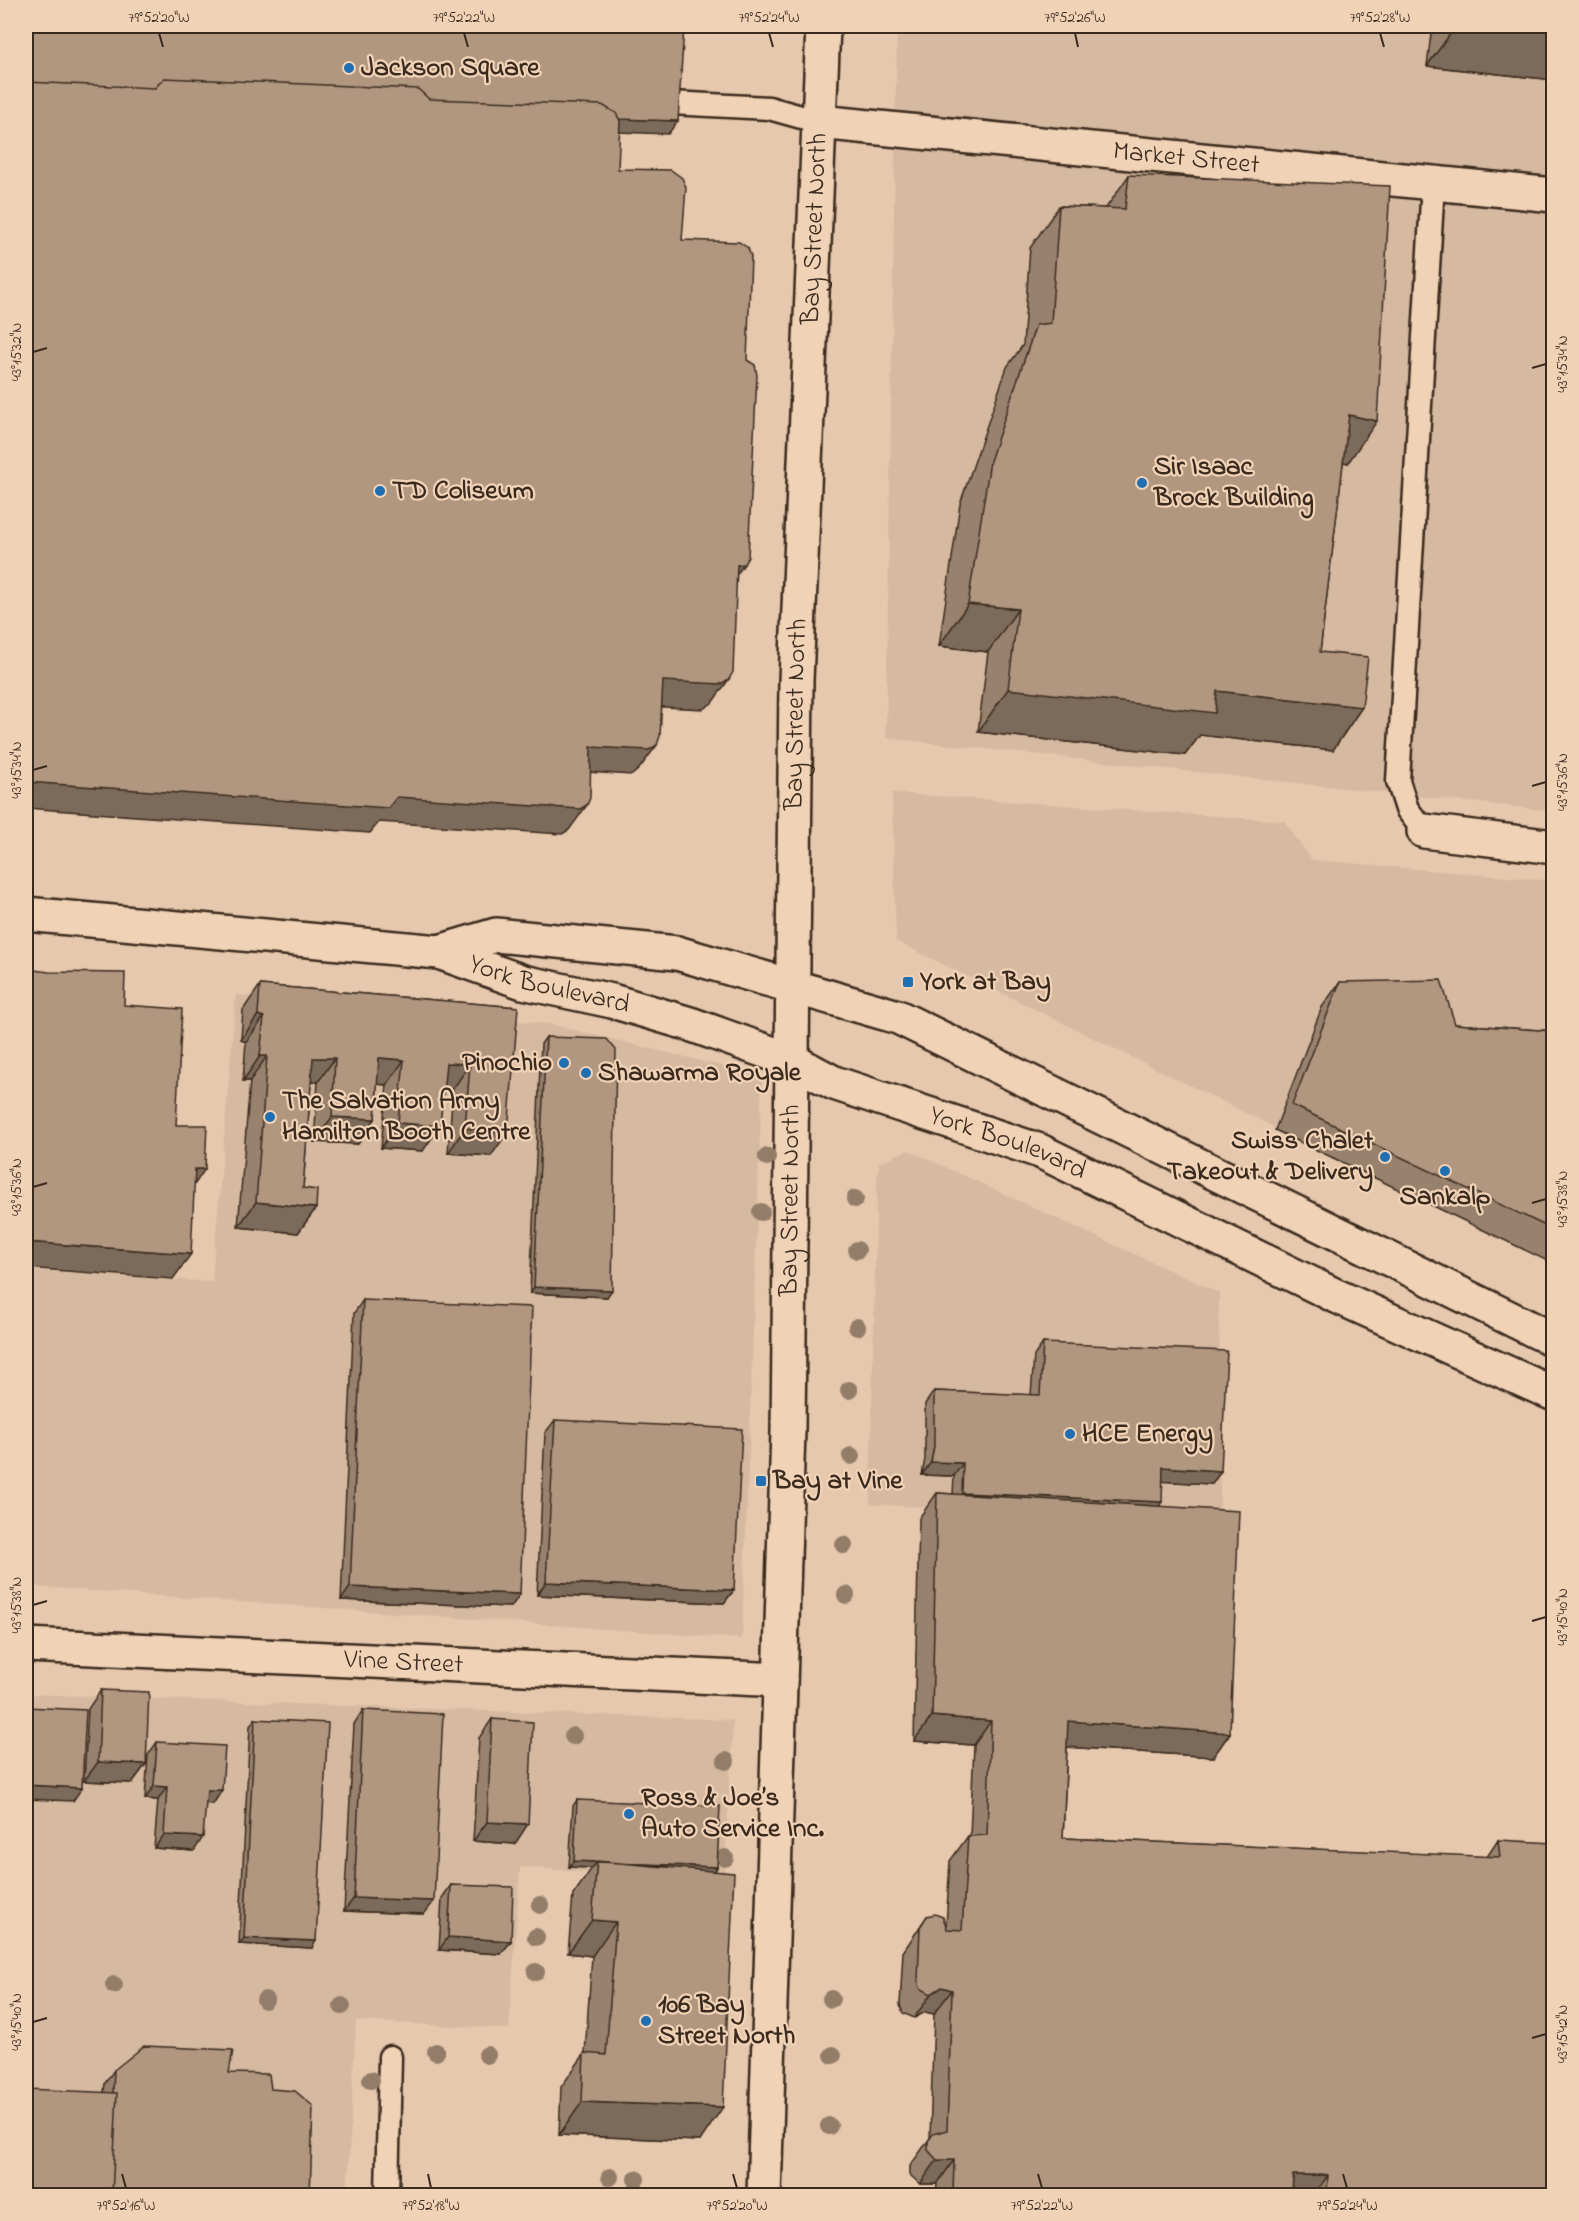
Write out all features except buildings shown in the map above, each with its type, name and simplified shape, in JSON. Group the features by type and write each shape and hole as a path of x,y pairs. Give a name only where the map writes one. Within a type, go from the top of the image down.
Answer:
{"main road":[{"name":"Bay Street North","path":"764,2196 788,1431 796,681 823,26"},
{"name":"Market Street","path":"819,122 1554,195"},
{"path":"1424,831 1554,847"},
{"name":"York Boulevard","path":"26,914 439,951 523,982 612,1001 690,1024 793,1061 834,1083 1040,1151 1332,1294 1554,1394"},
{"name":"York Boulevard","path":"439,951 496,935 677,953 898,1017 1554,1340"},
{"name":"Vine Street","path":"26,1645 780,1680"}],"lane":[{"path":"670,103 770,108 819,122"},
{"path":"1424,831 1407,809 1398,781 1433,183"},
{"path":"387,2196 390,2057"}],"shaded area":[{"path":"897,26 1553,26 1553,811 886,738"},
{"path":"892,793 1284,821 1312,860 1553,881 1553,1264 896,941"},
{"path":"236,995 550,1024 762,1076 742,1639 26,1586 26,1270 212,1282"},
{"path":"908,1150 1219,1293 1220,1523 870,1504 877,1180 879,1163"},
{"path":"26,1694 733,1720 724,1883 520,1867 509,2029 356,2021 347,2195 26,2196"}],"place":[{"name":"Jackson Square","path":"349,68"},
{"name":"Sir Isaac Brock Building","path":"1142,483"},
{"name":"TD Coliseum","path":"380,491"},
{"name":"York at Bay","path":"908,982"},
{"name":"Pinochio","path":"564,1063"},
{"name":"Shawarma Royale","path":"586,1073"},
{"name":"The Salvation Army Hamilton Booth Centre","path":"270,1117"},
{"name":"Swiss Chalet Takeout & Delivery","path":"1385,1157"},
{"name":"Sankalp","path":"1445,1171"},
{"name":"HCE Energy","path":"1070,1434"},
{"name":"Bay at Vine","path":"761,1481"},
{"name":"Ross & Joe’s Auto Service Inc.","path":"629,1814"},
{"name":"106 Bay Street North","path":"646,2021"}]}
